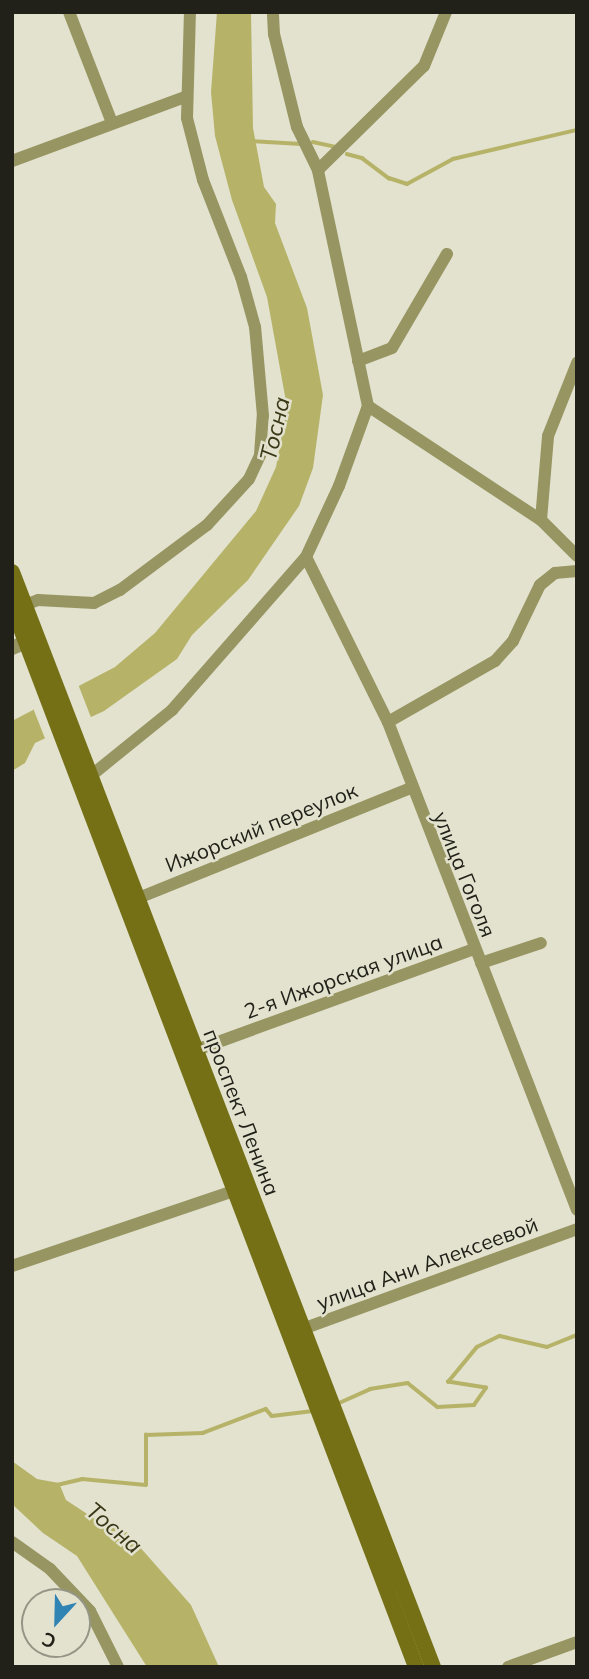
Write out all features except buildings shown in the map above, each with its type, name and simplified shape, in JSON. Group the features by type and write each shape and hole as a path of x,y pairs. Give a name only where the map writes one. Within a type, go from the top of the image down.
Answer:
{"main road":[{"name":"проспект Ленина","path":"12,572 26,642 41,660 81,760 312,1372 416,1667"},
{"name":"проспект Ленина","path":"81,760 93,775 133,900"},
{"name":"проспект Ленина","path":"190,1052 236,1190 296,1331"},
{"name":"проспект Ленина","path":"339,1446 433,1667"}],"street":[{"path":"69,12 112,122"},
{"path":"19,605 38,600 94,603 120,590 207,525 249,479 260,455 263,416 255,327 242,276 203,180 185,97 190,12"},
{"path":"93,775 172,710 306,557 339,486 368,406 318,170 297,127 274,34 273,12"},
{"path":"318,170 424,66 446,12"},
{"path":"12,160 185,97"},
{"path":"358,361 392,348 447,254"},
{"path":"541,520 548,436 577,363"},
{"path":"368,406 541,520 577,556"},
{"name":"улица Гоголя","path":"306,557 388,722 410,788 577,1210"},
{"path":"388,722 495,661 513,641 540,584 555,573 577,571"},
{"name":"Ижорский переулок","path":"133,900 410,788"},
{"path":"481,963 541,943"},
{"name":"2-я Ижорская улица","path":"190,1052 474,949"},
{"path":"12,1266 236,1190"},
{"name":"улица Ани Алексеевой","path":"296,1331 577,1229"},
{"path":"12,1542 50,1569 90,1611 118,1667"},
{"path":"508,1667 577,1642"}],"water":[{"path":"217,12 251,12 253,128 264,187 276,204 275,223 307,308 323,395 313,468 299,506 248,580 192,635 177,659 104,711 35,743 25,763 12,771 12,721 115,667 155,633 256,511 276,467 287,407 267,297 232,200 215,136 211,92"},
{"name":"Тосна","path":"12,1461 37,1479 59,1483 66,1500 107,1527 123,1528 191,1605 219,1667 147,1667 77,1556 43,1533 12,1504"}],"pier":[{"path":"78,684 92,720 46,741 33,708"}],"waterway":[{"path":"347,154 362,158 389,178 407,184 453,159 577,130"},
{"path":"251,141 301,144"},
{"path":"313,142 336,147"},
{"path":"337,1404 370,1389 408,1383 438,1407 474,1405 486,1388 448,1382 477,1347 500,1336 547,1347 577,1335"},
{"path":"57,1485 82,1479 146,1485 146,1435 203,1433 266,1409 272,1416 313,1411"}]}
